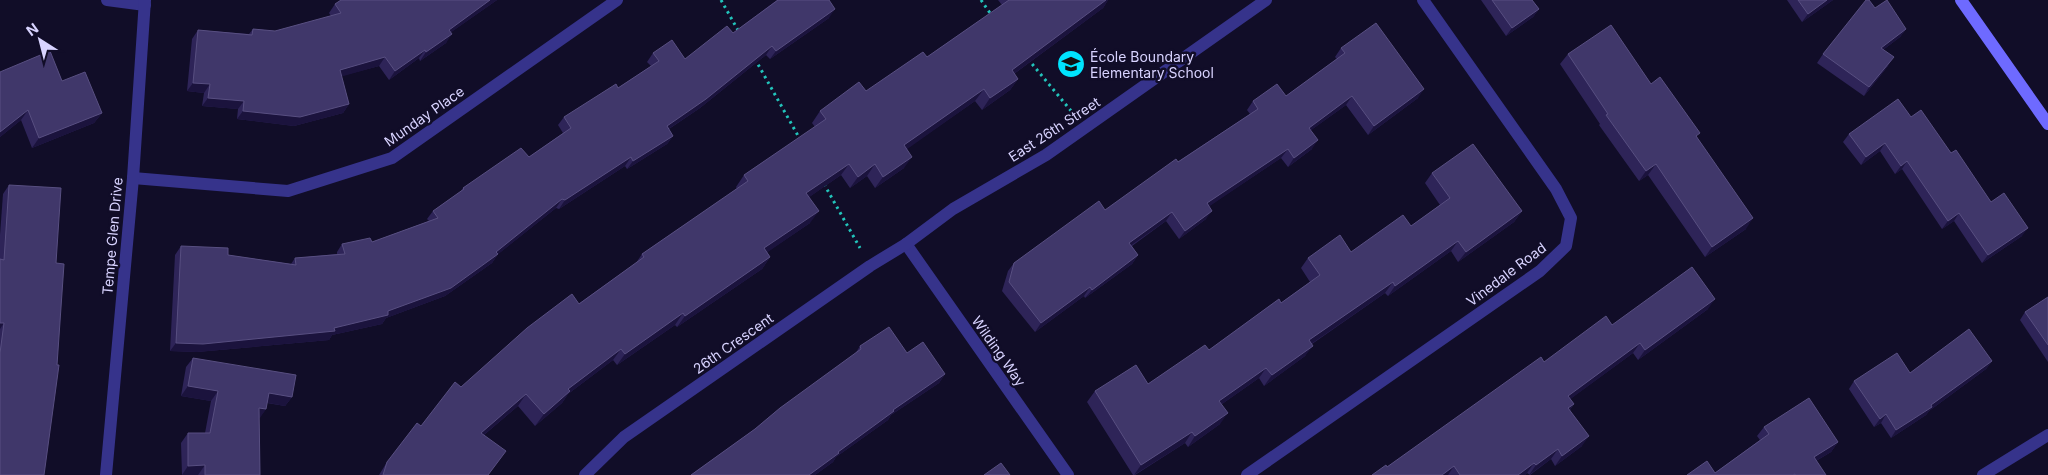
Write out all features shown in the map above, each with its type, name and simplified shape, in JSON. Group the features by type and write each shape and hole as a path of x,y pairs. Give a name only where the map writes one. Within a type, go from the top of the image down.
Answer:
{"street":[{"path":"107,0 145,2"},
{"name":"Munday Place","path":"133,178 288,191 392,158 617,0"},
{"name":"East 26th Street","path":"906,244 953,209 1046,155 1266,0"},
{"name":"Vinedale Road","path":"1247,475 1540,271 1566,246 1571,218 1556,189 1423,0"},
{"path":"1961,0 2048,124"},
{"name":"Tempe Glen Drive","path":"106,475 133,178 145,2"},
{"name":"26th Crescent","path":"585,475 624,437 870,266 906,244"},
{"name":"Wilding Way","path":"906,244 1068,475"},
{"path":"1983,475 2048,435"}],"path":[{"path":"721,0 740,34"},
{"path":"981,0 992,16"},
{"path":"750,51 803,143"},
{"path":"1024,55 1085,128"},
{"path":"820,176 870,266"}],"building":[{"path":"341,0 490,0 449,30 452,34 395,71 385,57 340,70 349,104 300,117 243,111 244,101 208,98 210,84 193,83 198,30 252,35 253,29 275,31 341,13 335,4"},
{"path":"778,0 829,0 835,9 776,51 772,46 706,99 667,126 673,136 633,161 631,157 565,200 562,199 496,252 498,254 451,288 388,311 388,315 334,328 335,331 203,344 176,343 181,246 228,248 228,255 296,265 295,258 345,254 342,244 370,238 372,242 438,218 433,211 521,148 529,157 571,128 564,117 616,84 618,88 659,61 653,53 672,40 685,59 727,26 733,33"},
{"path":"1009,0 1106,0 1012,70 1018,79 990,98 984,89 904,145 912,157 883,177 875,164 858,177 849,164 806,193 819,211 764,248 770,257 685,316 683,313 625,354 621,349 568,389 570,391 544,414 526,394 481,433 506,451 488,475 383,475 387,462 417,423 421,426 455,382 461,387 527,328 572,294 579,304 644,257 642,254 748,181 744,175 826,119 820,111 859,82 866,91 923,52 927,57"},
{"path":"1492,0 1532,0 1539,9 1512,28"},
{"path":"1798,0 1827,0 1808,14"},
{"path":"1866,0 1869,0 1875,8 1887,0 1906,29 1881,48 1894,57 1869,87 1823,54"},
{"path":"1376,23 1424,89 1374,126 1352,96 1309,128 1318,140 1294,158 1288,149 1207,203 1212,211 1185,231 1172,212 1129,243 1138,255 1092,290 1090,287 1041,323 1009,282 1014,263 1099,201 1105,210 1176,159 1178,162 1258,109 1253,101 1277,84 1286,96 1345,53 1341,48"},
{"path":"1611,25 1651,84 1660,77 1700,133 1696,136 1753,218 1712,247 1656,164 1646,171 1606,115 1608,114 1568,54"},
{"path":"50,51 62,81 85,72 102,113 39,138 28,110 0,132 0,72"},
{"path":"1898,99 1911,117 1921,110 1951,153 1956,150 1991,202 2004,193 2028,228 1988,255 1959,213 1948,221 1907,161 1901,166 1885,143 1866,157 1849,134"},
{"path":"1473,144 1522,211 1466,252 1458,241 1395,286 1393,282 1309,340 1313,346 1272,375 1266,368 1219,401 1228,413 1195,436 1192,432 1141,465 1095,391 1136,365 1148,384 1205,345 1209,350 1279,299 1281,303 1320,275 1308,258 1340,235 1351,252 1403,215 1411,226 1450,198 1432,173"},
{"path":"9,185 61,188 56,263 64,264 57,365 59,365 44,475 0,475 0,353 4,323 0,323 0,259 4,260"},
{"path":"1692,267 1715,299 1645,350 1640,343 1568,396 1574,404 1568,408 1589,436 1562,456 1558,449 1518,475 1460,475 1454,466 1442,475 1372,475 1386,465 1387,467 1541,357 1544,362 1606,316 1612,325"},
{"path":"2048,297 2048,345 2025,312"},
{"path":"889,327 907,353 923,342 945,374 893,410 809,475 691,475 861,349 860,346"},
{"path":"1969,329 1992,361 1931,405 1932,407 1896,430 1886,414 1880,419 1854,381 1897,353 1910,373"},
{"path":"193,358 296,375 292,397 269,393 266,409 259,408 260,475 205,475 205,465 188,466 188,433 210,433 218,391 188,386"},
{"path":"1809,398 1838,442 1814,457 1826,475 1687,475 1707,461 1715,473 1769,434 1764,427"},
{"path":"1001,463 1010,475 984,475"}],"place":[{"name":"École Boundary Elementary School","path":"1071,64"}]}
